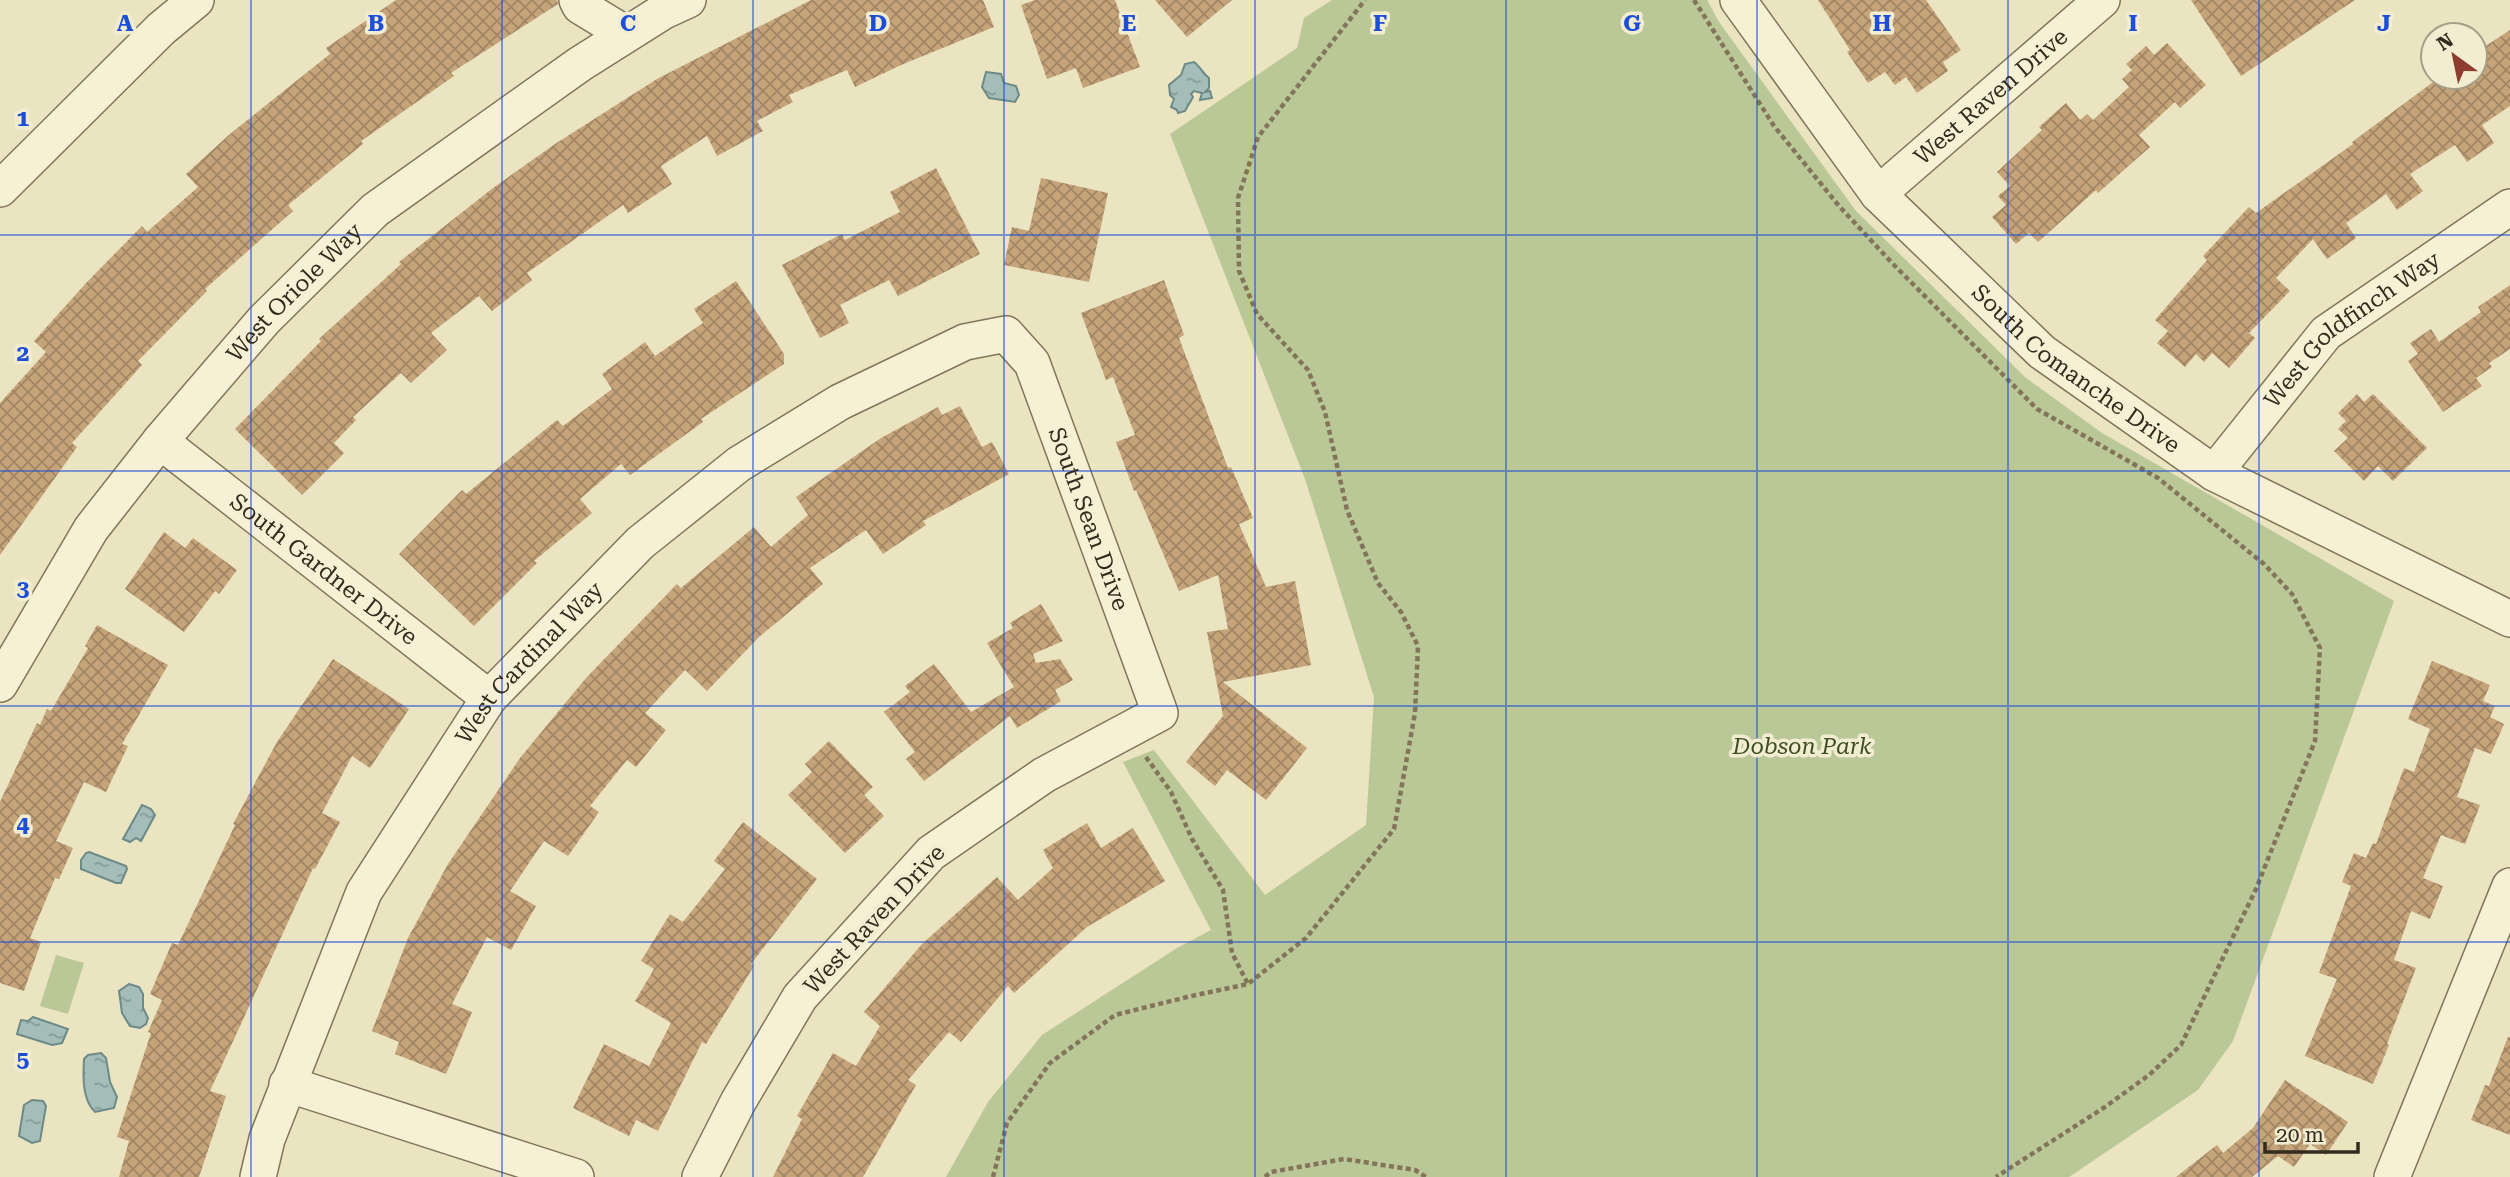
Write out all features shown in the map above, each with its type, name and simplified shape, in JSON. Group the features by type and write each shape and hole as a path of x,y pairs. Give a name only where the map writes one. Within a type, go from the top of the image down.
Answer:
{"street":[{"path":"0,190 161,29 196,0"},
{"path":"577,0 580,6 626,34"},
{"path":"618,0 626,34"},
{"name":"West Oriole Way","path":"0,684 91,529 160,441 264,320 375,210 580,64 664,10 688,0"},
{"name":"South Comanche Drive","path":"1738,0 1878,194 2042,352 2214,473 2510,619"},
{"name":"West Raven Drive","path":"1878,194 2102,0"},
{"name":"West Goldfinch Way","path":"2214,473 2326,333 2510,207"},
{"name":"West Cardinal Way","path":"258,1177 267,1139 287,1084 364,892 489,698 640,542 739,464 840,402 965,342 1006,334"},
{"name":"South Sean Drive","path":"1006,334 1032,363 1160,713"},
{"name":"South Gardner Drive","path":"160,441 489,698"},
{"name":"West Raven Drive","path":"700,1177 738,1102 800,997 931,853 1044,775 1160,713"},
{"path":"2392,1177 2510,886"},
{"path":"287,1084 576,1177"}],"path":[{"path":"993,1177 1007,1124 1050,1063 1115,1015 1248,984 1306,938 1394,830 1415,713 1418,646 1401,612 1378,583 1347,510 1325,412 1308,369 1257,314 1239,271 1238,198 1258,137 1365,0"},
{"path":"1694,0 1774,126 1839,206 1894,265 2037,409 2158,478 2264,564 2292,594 2320,648 2315,741 2256,889 2181,1045 2149,1075 2105,1107 1996,1177"},
{"path":"1127,731 1171,792 1192,839 1223,890 1232,953 1248,984"},
{"path":"1265,1177 1271,1172 1344,1159 1415,1170 1426,1177"}],"green space":[{"name":"Dobson Park","path":"1332,0 1707,0 1719,22 1856,211 2026,378 2102,433 2394,601 2233,1041 2198,1090 2069,1177 946,1177 988,1102 1042,1035 1177,948 1211,930 1123,762 1154,750 1265,895 1366,825 1374,697 1305,479 1170,134 1297,48 1304,18"},
{"path":"56,955 84,963 68,1014 40,1006"}],"water":[{"path":"1194,62 1209,78 1209,88 1205,92 1210,91 1212,98 1200,100 1202,93 1194,91 1185,111 1178,113 1171,107 1174,99 1170,95 1169,85 1181,75 1185,64"},
{"path":"986,72 1001,74 1004,83 1016,86 1019,95 1015,102 989,98 982,87"},
{"path":"142,805 151,809 155,815 141,841 136,838 130,842 123,839"},
{"path":"89,852 126,866 121,883 81,869 81,860"},
{"path":"129,984 139,987 143,994 143,1008 148,1018 146,1024 140,1028 130,1026 122,1013 119,991"},
{"path":"33,1017 68,1029 62,1043 52,1045 17,1034 21,1020 28,1021"},
{"path":"101,1053 106,1058 110,1082 117,1097 114,1108 95,1112 86,1094 84,1059 88,1055"},
{"path":"32,1100 43,1101 46,1106 40,1141 32,1143 19,1136 24,1105"}],"building":[{"path":"396,0 557,0 558,4 451,73 454,76 361,141 363,144 288,205 293,211 205,289 207,291 138,361 142,365 72,443 77,447 0,555 0,403 46,352 34,341 142,226 147,232 198,187 186,174 230,134 330,54 326,48"},
{"path":"811,0 983,0 994,27 855,87 847,70 789,95 793,102 757,121 763,131 717,156 707,136 661,166 672,184 628,213 623,205 527,273 532,280 492,311 479,296 431,333 447,350 411,383 401,373 353,417 356,420 334,443 344,453 302,495 235,429 321,341 319,339 401,264 399,262 493,188 555,144 657,79"},
{"path":"1035,0 1115,0 1140,67 1083,88 1076,68 1047,79 1021,5"},
{"path":"1155,0 1232,0 1187,37"},
{"path":"1818,0 1926,0 1961,50 1943,62 1948,71 1917,93 1906,77 1895,85 1885,72 1868,83"},
{"path":"2191,0 2355,0 2241,76"},
{"path":"2510,30 2510,106 2482,125 2494,143 2467,162 2455,145 2410,174 2423,191 2397,210 2386,194 2346,223 2356,238 2327,259 2313,239 2276,278 2290,291 2249,333 2255,338 2229,368 2212,353 2204,362 2196,354 2185,367 2157,343 2168,331 2155,320 2207,260 2203,256 2249,207 2256,213 2353,144 2352,142 2421,91 2489,91 2489,44"},
{"path":"2167,43 2206,85 2180,108 2175,102 2139,135 2150,147 2098,193 2096,190 2038,242 2029,233 2016,244 1992,217 2006,205 1998,196 2010,186 1997,172 2042,130 2039,127 2066,103 2080,120 2087,114 2093,120 2129,87 2122,79 2132,70 2126,64 2146,46 2154,55"},
{"path":"936,168 980,254 898,296 889,280 840,305 849,323 820,338 782,265 842,234 845,240 900,212 890,192"},
{"path":"1041,178 1108,193 1089,282 1004,265 1012,227 1029,231"},
{"path":"1164,280 1184,335 1179,338 1228,468 1231,467 1253,518 1239,524 1266,587 1295,581 1311,665 1223,682 1307,748 1266,800 1227,770 1215,786 1186,762 1223,716 1207,632 1228,629 1218,575 1179,591 1136,490 1134,491 1116,442 1135,435 1113,377 1106,380 1081,313"},
{"path":"736,281 784,354 784,364 701,419 703,422 630,475 621,464 580,499 592,513 534,561 537,563 474,626 399,554 462,490 466,494 557,420 563,426 612,389 602,374 645,342 655,356 703,323 694,309"},
{"path":"2510,285 2510,349 2489,363 2492,367 2476,378 2482,386 2443,412 2408,361 2418,354 2410,343 2431,329 2439,342 2481,312 2478,307"},
{"path":"2357,394 2364,402 2373,394 2427,448 2393,481 2378,466 2364,481 2334,451 2348,438 2338,429 2346,421 2338,413"},
{"path":"960,406 982,447 992,442 1009,474 923,521 926,525 883,554 866,530 810,568 823,584 759,637 707,691 685,670 645,713 666,730 636,767 627,760 590,806 599,812 568,856 544,841 510,891 536,906 511,950 487,937 452,1004 472,1012 446,1074 395,1054 399,1042 372,1031 408,938 448,864 520,758 586,678 677,584 681,588 754,527 771,547 808,515 796,497 881,438 938,407 942,415"},
{"path":"164,532 185,548 193,538 237,570 219,594 215,591 184,632 125,589"},
{"path":"1041,604 1063,641 1033,654 1036,663 1060,659 1073,680 1055,690 1061,701 1017,728 1010,716 924,781 906,759 915,752 884,712 910,692 905,686 934,664 971,712 1014,687 987,643 1013,628 1010,623"},
{"path":"97,625 168,665 122,744 128,746 106,792 84,782 56,841 73,848 59,879 55,878 30,938 41,942 24,991 0,983 0,802 37,723 40,725 47,709 51,711 88,648 85,646"},
{"path":"333,659 409,709 370,768 352,756 322,813 340,822 315,869 313,868 210,1091 226,1096 199,1177 119,1177 129,1141 117,1137 151,1033 148,1032 162,1000 150,994 172,943 178,945 235,825 233,824 277,742"},
{"path":"2432,661 2490,685 2483,701 2495,706 2490,717 2504,724 2491,754 2475,748 2457,797 2480,805 2465,844 2441,835 2423,878 2443,886 2430,919 2411,911 2394,960 2416,968 2373,1084 2305,1056 2337,979 2319,973 2351,886 2342,882 2354,853 2366,858 2373,843 2376,844 2404,768 2414,772 2430,729 2408,719"},
{"path":"829,741 873,787 864,795 884,816 845,853 788,795 812,772 805,764"},
{"path":"743,822 817,879 751,964 754,966 706,1044 702,1042 658,1131 636,1120 629,1136 573,1108 604,1044 649,1066 671,1023 635,1001 654,969 641,961 670,914 683,922 725,869 714,861"},
{"path":"1087,823 1101,848 1133,828 1165,881 1087,927 1014,993 1008,986 961,1042 949,1032 908,1080 916,1085 863,1177 773,1177 802,1119 797,1116 833,1053 856,1066 880,1026 864,1012 922,944 997,877 1018,900 1053,868 1043,850"},
{"path":"2508,1037 2510,1135 2471,1120 2485,1085 2489,1086"},
{"path":"2285,1080 2348,1122 2326,1155 2310,1144 2294,1167 2278,1156 2252,1177 2176,1177 2217,1145 2223,1153 2253,1128"}]}
